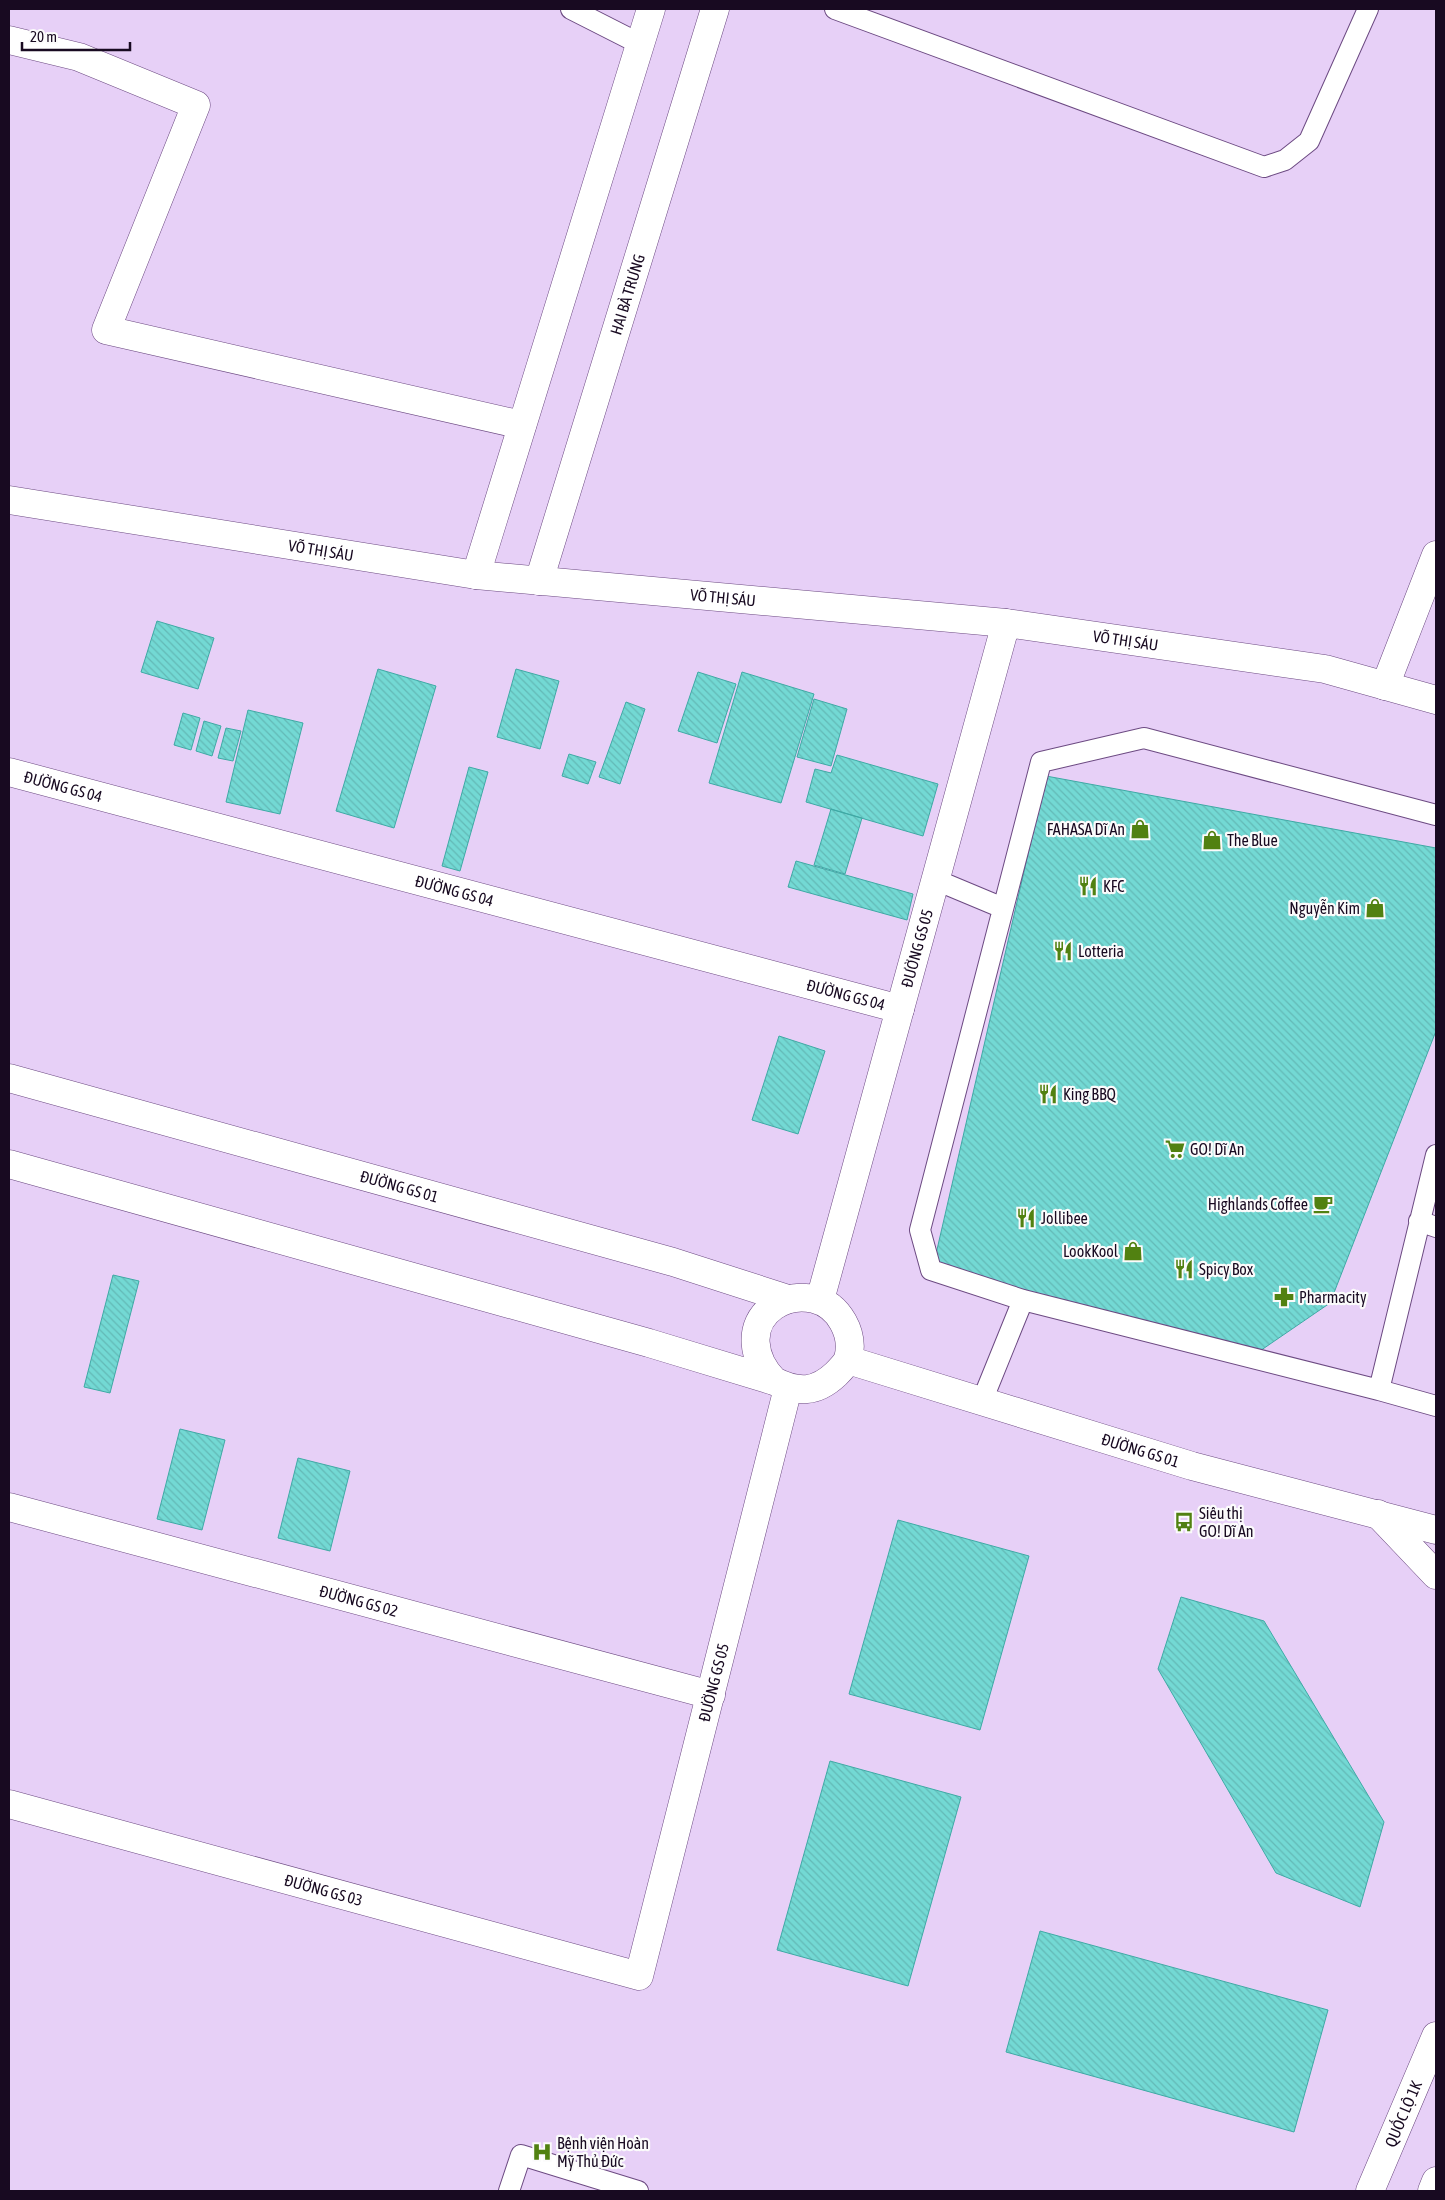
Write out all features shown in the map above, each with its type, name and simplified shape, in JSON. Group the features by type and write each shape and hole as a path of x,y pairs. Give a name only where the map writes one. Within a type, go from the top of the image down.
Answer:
{"street":[{"path":"476,575 651,9"},
{"name":"HAI BÀ TRƯNG","path":"539,581 715,9"},
{"path":"9,40 79,57 196,105 106,330 522,425"},
{"name":"VÕ THỊ SÁU","path":"9,500 476,575 1006,624 1325,668 1436,700"},
{"path":"1384,686 1436,555"},
{"name":"ĐƯỜNG GS 05","path":"820,1300 1006,624"},
{"name":"ĐƯỜNG GS 04","path":"9,772 900,1009"},
{"name":"ĐƯỜNG GS 01","path":"9,1078 673,1262 788,1299 804,1297 820,1300"},
{"path":"9,1164 640,1340 781,1385 813,1389 828,1382 848,1360 848,1338 844,1323 835,1310 820,1300"},
{"path":"781,1385 764,1371 757,1357 755,1341 757,1330 765,1315 774,1306 788,1299"},
{"name":"ĐƯỜNG GS 01","path":"848,1360 1192,1466 1436,1530"},
{"name":"ĐƯỜNG GS 05","path":"639,1976 711,1695 781,1385"},
{"name":"ĐƯỜNG GS 02","path":"9,1507 711,1695"},
{"path":"1378,1514 1436,1575"},
{"name":"ĐƯỜNG GS 03","path":"9,1804 639,1976"},
{"name":"QUỐC LỘ 1K","path":"1370,2191 1436,2036"},
{"path":"1432,2191 1436,2182"}],"lane":[{"path":"571,9 640,44"},
{"path":"835,9 1264,167 1285,160 1309,141 1368,9"},
{"path":"1436,815 1144,738 1041,762 920,1230 931,1270 1023,1300 1380,1390 1436,1406"},
{"path":"936,880 1004,908"},
{"path":"1380,1390 1428,1224 1436,1155"},
{"path":"982,1401 1023,1300"},
{"path":"509,2191 521,2155 638,2191"}],"building":[{"path":"157,621 214,638 198,689 141,672"},
{"path":"378,669 436,686 394,828 336,811"},
{"path":"516,669 559,681 540,749 497,737"},
{"path":"698,672 736,684 717,743 678,731"},
{"path":"742,672 814,694 781,803 709,783"},
{"path":"814,699 847,709 831,766 797,757"},
{"path":"626,702 645,709 620,784 599,777"},
{"path":"248,710 303,723 280,814 226,802"},
{"path":"183,713 200,718 191,750 174,745"},
{"path":"204,721 221,726 212,756 196,751"},
{"path":"226,728 241,731 233,761 218,758"},
{"path":"569,754 596,762 588,784 562,776"},
{"path":"837,755 938,784 923,836 806,802 815,769 831,773"},
{"path":"469,767 488,772 460,871 442,866"},
{"name":"GO! Dĩ An","path":"1046,776 1436,848 1436,1031 1330,1303 1254,1355 933,1267"},
{"path":"831,809 862,818 845,874 814,865"},
{"path":"796,861 913,894 907,920 788,887"},
{"path":"779,1036 825,1051 798,1134 752,1120"},
{"path":"113,1275 139,1281 110,1393 84,1387"},
{"path":"180,1429 225,1440 202,1530 157,1519"},
{"path":"298,1458 350,1471 330,1551 278,1538"},
{"path":"898,1520 1029,1556 980,1730 849,1694"},
{"path":"1181,1597 1264,1621 1384,1822 1360,1907 1276,1873 1158,1669"},
{"path":"830,1761 961,1797 908,1986 777,1950"},
{"path":"1040,1931 1328,2010 1294,2132 1006,2052"}],"place":[{"name":"FAHASA Dĩ An","path":"1140,829"},
{"name":"The Blue","path":"1212,840"},
{"name":"KFC","path":"1088,886"},
{"name":"Nguyễn Kim","path":"1375,908"},
{"name":"Lotteria","path":"1063,951"},
{"name":"King BBQ","path":"1048,1094"},
{"name":"GO! Dĩ An","path":"1175,1149"},
{"name":"Highlands Coffee","path":"1323,1204"},
{"name":"Jollibee","path":"1026,1218"},
{"name":"LookKool","path":"1133,1251"},
{"name":"Spicy Box","path":"1184,1269"},
{"name":"Pharmacity","path":"1284,1297"},
{"name":"Siêu thị GO! Dĩ An","path":"1184,1522"},
{"name":"Bệnh viện Hoàn Mỹ Thủ Đức","path":"542,2152"}]}
